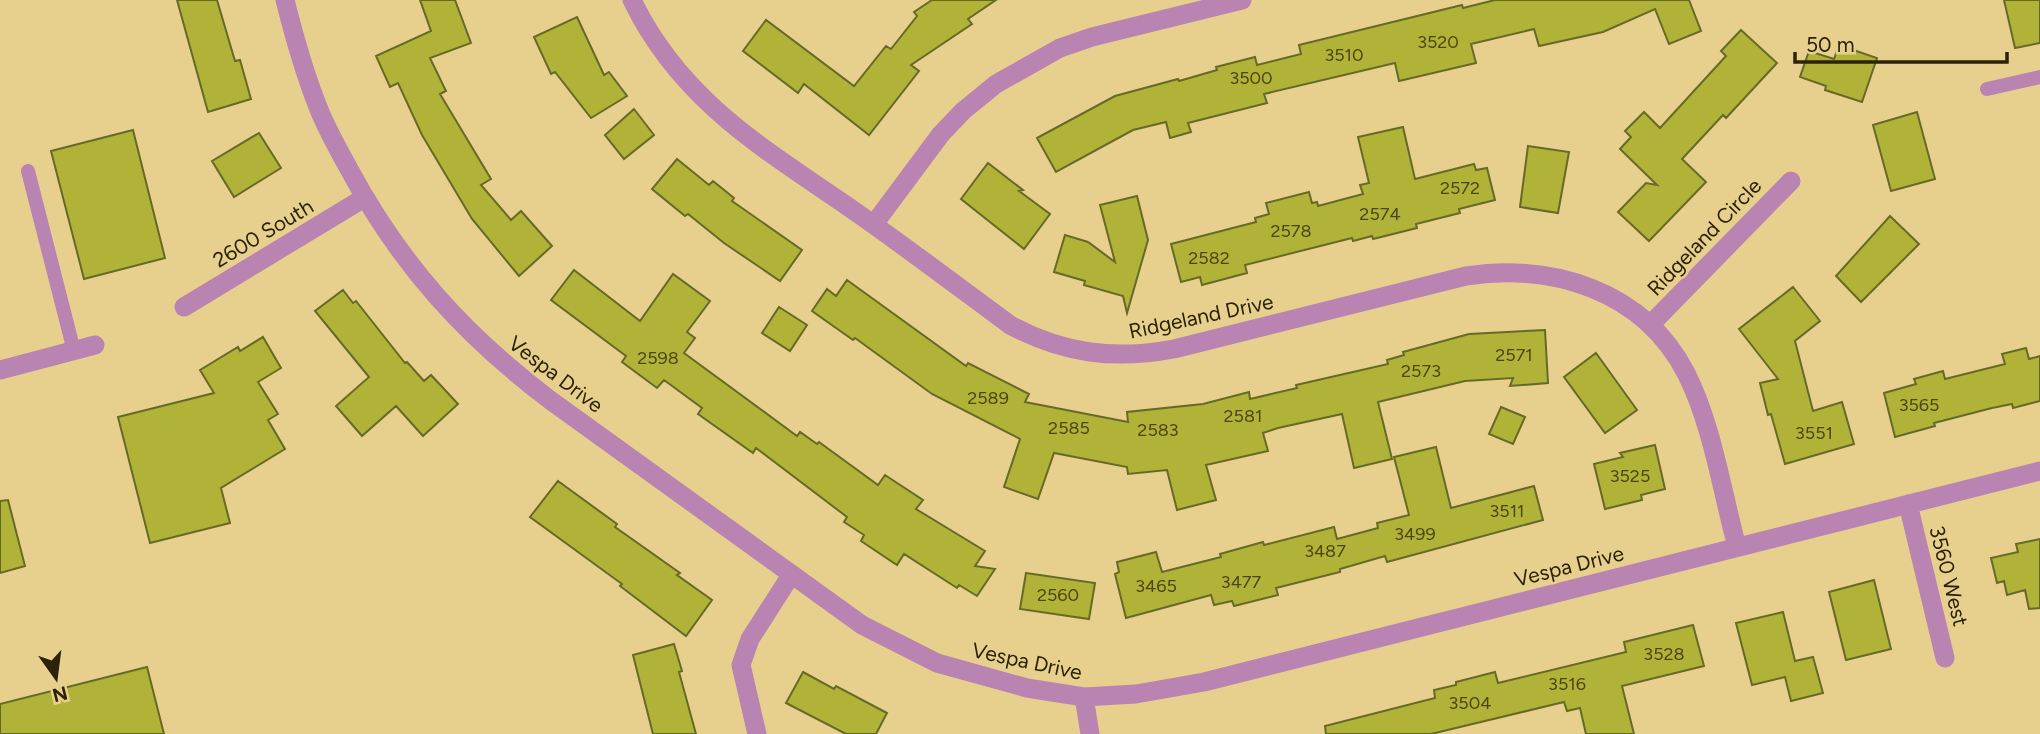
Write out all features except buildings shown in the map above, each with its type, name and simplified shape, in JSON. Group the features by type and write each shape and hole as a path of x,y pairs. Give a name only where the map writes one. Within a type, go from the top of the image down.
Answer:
{"street":[{"name":"Vespa Drive","path":"285,0 301,60 319,110 364,198 412,268 484,347 550,400 862,625 937,663 1027,688 1084,696 1136,694 1203,682 2040,471"},
{"name":"Ridgeland Drive","path":"632,0 653,38 674,68 697,94 728,122 1010,325 1032,337 1085,352 1117,356 1174,349 1466,276 1496,271 1560,277 1588,286 1612,298 1650,325 1685,371 1698,400 1737,547"},
{"path":"874,225 940,134 996,84 1060,48 1092,37 1242,0"},
{"name":"Ridgeland Circle","path":"1650,325 1791,181"},
{"name":"2600 South","path":"184,307 364,198"},
{"path":"0,370 95,345"},
{"name":"3560 West","path":"1908,504 1945,658"},
{"path":"757,734 741,665 750,639 791,575"},
{"path":"1084,696 1090,734"}],"lane":[{"path":"1987,89 2040,76"},
{"path":"29,171 74,351"}]}
